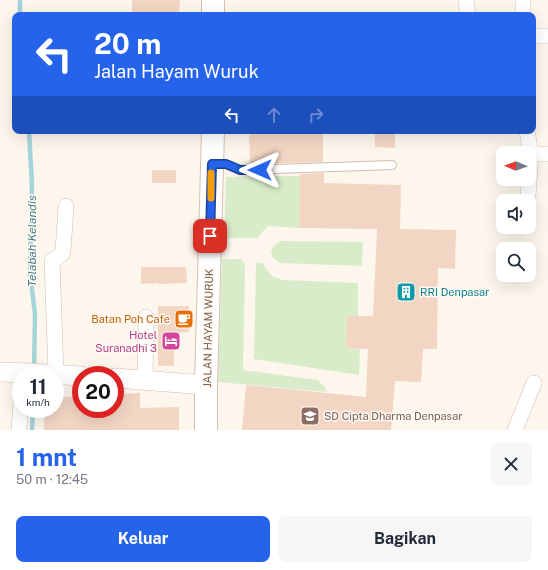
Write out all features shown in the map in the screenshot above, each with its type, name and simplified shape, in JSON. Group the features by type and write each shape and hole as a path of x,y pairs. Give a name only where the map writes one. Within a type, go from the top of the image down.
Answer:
{"main road":[{"path":"213,0 213,12"},
{"name":"JALAN HAYAM WURUK","path":"206,430 213,134"}],"street":[{"path":"466,0 468,12"},
{"path":"523,0 523,12"},
{"path":"536,36 548,36"},
{"path":"528,134 530,146"},
{"path":"536,154 548,154"},
{"path":"37,366 52,261 63,252 66,206"},
{"path":"145,380 146,317"},
{"path":"0,372 12,373"},
{"path":"124,379 206,385"},
{"path":"515,430 534,383"},
{"path":"19,430 20,418"}],"lane":[{"path":"212,164 226,164 240,170 392,165"}],"green space":[{"path":"300,176 299,228 269,226 258,238 224,238 226,177"},
{"path":"280,241 363,242 362,266 280,263 273,258 271,251"},
{"path":"222,259 242,259 245,266 243,370 317,380 324,386 327,392 218,382"},
{"path":"256,263 262,263 272,276 282,280 358,283 358,316 347,316 346,348 360,349 359,375 254,359"}],"building":[{"path":"132,0 180,0 179,12 132,12"},
{"path":"249,134 323,134 323,162 250,164"},
{"path":"375,134 395,134 395,148 375,147"},
{"path":"152,170 176,170 176,183 152,183"},
{"path":"324,173 324,183 401,185 400,229 456,230 455,269 438,268 437,349 423,349 421,382 395,381 391,430 242,430 246,385 366,397 368,349 346,348 347,316 373,316 377,229 299,228 300,174"},
{"path":"141,267 186,267 187,283 141,284"},
{"path":"158,306 189,306 189,332 174,333 174,366 158,366"},
{"path":"140,393 140,408 179,407 179,430 44,430 44,418 64,418 64,397 72,397 72,418 124,418 124,394"}],"waterway":[{"name":"Telabah Kelandis","path":"20,0 20,12"},
{"name":"Telabah Kelandis","path":"29,134 32,185 30,273 35,314 34,366"},
{"name":"Telabah Kelandis","path":"32,430 33,418"}],"slow traffic":[{"path":"211,173 211,198"}],"place":[{"name":"RRI Denpasar","path":"406,292"},
{"name":"Batan Poh Cafe","path":"184,319"},
{"name":"Hotel Suranadhi 3","path":"171,341"},
{"name":"SD Cipta Dharma Denpasar","path":"310,416"}],"route":[{"path":"210,236 212,164 231,165 240,170 260,170"}]}
